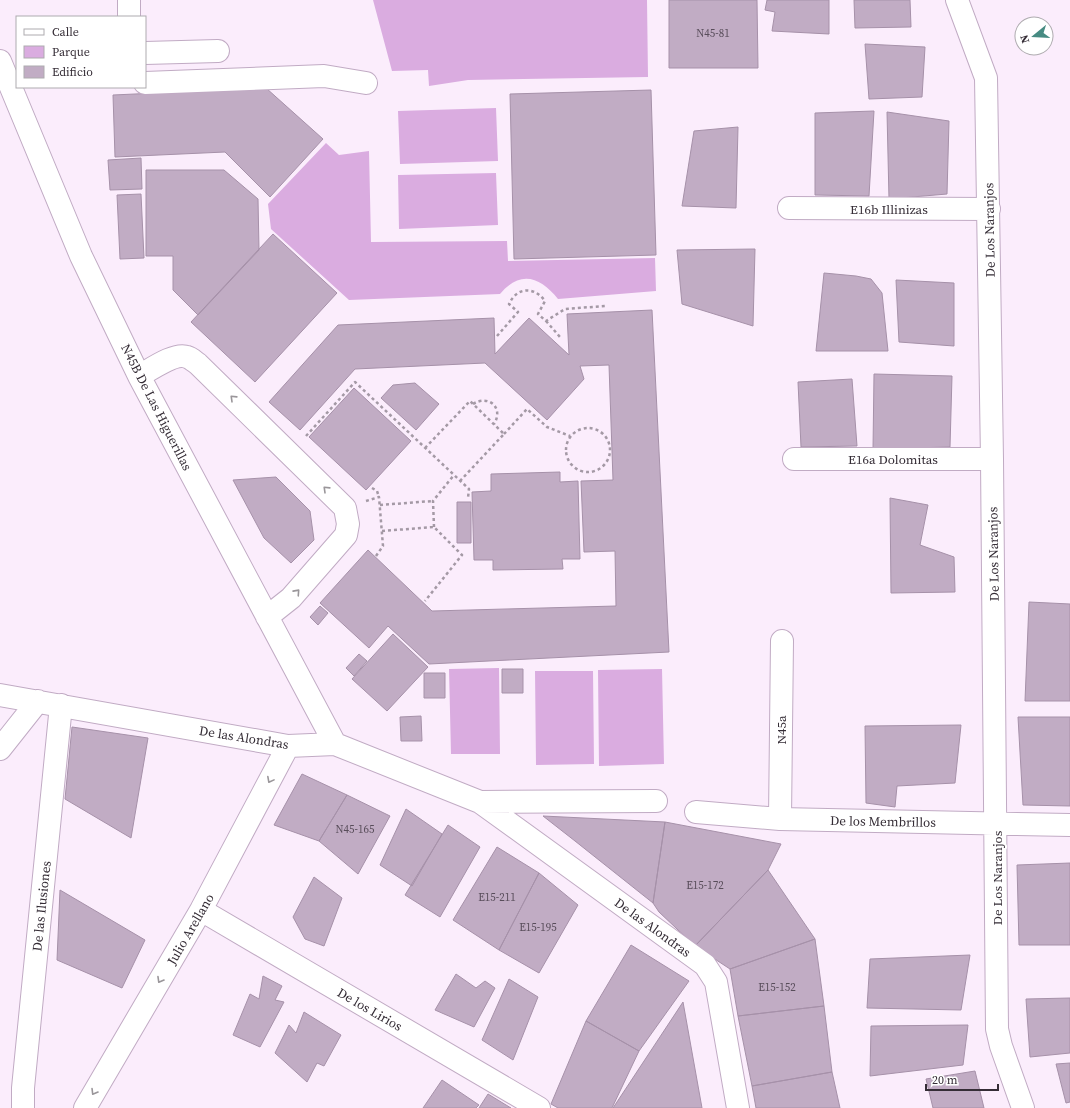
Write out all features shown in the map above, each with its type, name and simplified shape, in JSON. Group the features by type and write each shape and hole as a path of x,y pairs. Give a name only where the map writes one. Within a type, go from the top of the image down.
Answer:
{"street":[{"path":"129,0 129,16"},
{"name":"De Los Naranjos","path":"957,0 986,78 992,459 997,1029 1001,1046 1023,1108"},
{"path":"146,53 218,51"},
{"path":"0,60 16,58"},
{"name":"N45B De Las Higuerillas","path":"0,60 16,83"},
{"path":"146,83 324,76 366,82"},
{"name":"N45B De Las Higuerillas","path":"19,88 81,256 139,376 335,744"},
{"name":"E16b Illinizas","path":"789,208 989,209"},
{"path":"139,376 166,360 179,356 187,356 198,364 345,508 348,524 346,535 291,598 267,617"},
{"name":"E16a Dolomitas","path":"794,459 992,459"},
{"name":"N45a","path":"780,819 782,641"},
{"name":"De las Alondras","path":"0,695 288,746 335,744 480,802 705,965 716,982 738,1108"},
{"path":"0,749 38,701"},
{"name":"De las Ilusiones","path":"23,1108 23,1088 61,705"},
{"name":"Julio Arellano","path":"85,1108 201,910 288,746"},
{"name":"De las Alondras","path":"480,802 656,800"},
{"name":"De los Membrillos","path":"696,812 780,819 1070,825"},
{"name":"De los Lirios","path":"201,910 539,1108"}],"path":[{"path":"497,336 518,312 509,304 512,297 526,290 534,291 540,294 545,301 538,314 560,337"},
{"path":"546,321 565,309 605,306"},
{"path":"290,453 355,382 469,489 468,498"},
{"path":"473,404 478,401 485,400 496,406 498,418 494,424"},
{"path":"425,448 470,401 504,434"},
{"path":"460,481 527,409 547,427 570,436"},
{"path":"581,428 595,428 606,436 610,450 606,463 595,472 581,471 570,463 565,450 570,436 581,428"},
{"path":"425,601 462,555 434,527 433,501 454,475"},
{"path":"372,488 377,492 379,497"},
{"path":"380,505 433,501"},
{"path":"382,531 434,527"}],"green space":[{"path":"373,0 647,0 648,77 468,80 429,86 428,70 392,71"},
{"path":"496,108 498,161 400,164 398,111"},
{"path":"326,143 339,155 369,151 371,242 507,241 508,261 655,258 656,291 558,299 545,286 538,282 530,279 523,279 508,286 500,294 349,300 271,229 268,204"},
{"path":"496,173 498,225 399,229 398,175"},
{"path":"499,668 500,754 451,754 449,669"},
{"path":"662,669 664,764 599,766 598,670"},
{"path":"535,671 593,671 594,764 536,765"}],"building":[{"path":"669,0 757,0 758,68 669,68"},
{"path":"767,0 829,0 829,34 772,31 775,12 765,10"},
{"path":"854,0 910,0 911,27 855,28"},
{"path":"865,44 925,47 922,97 869,99"},
{"path":"266,88 323,139 270,197 225,152 115,157 113,95"},
{"path":"651,90 656,255 514,259 510,94"},
{"path":"874,111 869,196 815,195 815,113"},
{"path":"887,112 949,121 947,194 889,199"},
{"path":"738,127 736,208 682,206 694,131"},
{"path":"141,158 142,189 110,190 108,160"},
{"path":"146,170 224,170 258,199 259,250 198,315 173,290 173,256 146,256"},
{"path":"141,194 144,258 120,259 117,195"},
{"path":"273,234 337,293 255,382 191,322"},
{"path":"755,249 753,326 682,304 677,250"},
{"path":"824,273 871,279 882,293 888,351 816,351"},
{"path":"896,280 954,283 954,346 899,342"},
{"path":"652,310 669,652 429,664 388,626 369,648 320,603 368,550 432,611 616,606 615,551 584,552 581,481 613,480 609,365 580,366 584,379 547,420 485,363 355,369 300,430 269,402 338,325 494,318 495,354 529,318 569,355 567,314"},
{"path":"874,374 952,376 950,447 873,449"},
{"path":"852,379 857,446 801,447 798,382"},
{"path":"415,383 439,404 416,430 381,398 393,385"},
{"path":"354,388 411,441 366,490 309,437"},
{"path":"560,472 560,482 578,481 580,559 562,559 563,569 493,570 493,560 474,560 472,492 491,491 491,474"},
{"path":"276,477 310,511 314,540 291,563 264,538 233,480"},
{"path":"890,498 928,505 920,545 954,557 955,592 891,593"},
{"path":"457,502 471,502 471,543 457,543"},
{"path":"1029,602 1070,604 1070,701 1025,701"},
{"path":"320,606 328,613 318,625 310,617"},
{"path":"393,634 428,667 387,711 352,679"},
{"path":"359,654 367,661 354,676 346,668"},
{"path":"502,669 523,669 523,693 502,693"},
{"path":"424,673 445,673 445,698 424,698"},
{"path":"421,716 422,741 401,741 400,717"},
{"path":"1018,717 1070,717 1070,806 1023,805"},
{"path":"961,725 955,783 897,786 895,807 866,803 865,726"},
{"path":"72,727 148,738 131,838 65,799"},
{"path":"302,774 347,795 319,841 274,825"},
{"path":"347,795 390,816 358,874 319,841"},
{"path":"406,809 442,834 412,886 380,865"},
{"path":"543,816 665,822 653,903 575,841"},
{"path":"665,822 781,844 768,870 695,946 659,912 653,903"},
{"path":"448,825 480,847 440,917 405,895"},
{"path":"497,847 539,873 499,950 453,920"},
{"path":"1070,863 1070,945 1019,945 1017,865"},
{"path":"768,870 815,939 730,969 695,946"},
{"path":"539,873 578,905 539,973 499,950"},
{"path":"314,877 342,898 324,946 305,939 293,917"},
{"path":"60,890 145,940 122,988 57,960"},
{"path":"815,939 824,1006 738,1016 730,969"},
{"path":"631,945 689,981 639,1051 586,1021"},
{"path":"970,955 961,1010 867,1008 870,959"},
{"path":"456,974 476,988 485,981 495,988 474,1027 435,1010"},
{"path":"263,976 282,986 275,1000 284,1002 260,1047 233,1035 250,994 259,999"},
{"path":"509,979 538,997 513,1060 482,1040"},
{"path":"1070,998 1070,1053 1030,1057 1026,999"},
{"path":"683,1002 702,1108 613,1108"},
{"path":"824,1006 832,1072 752,1086 738,1016"},
{"path":"304,1012 341,1035 324,1066 317,1063 307,1082 275,1053 289,1025 296,1033"},
{"path":"586,1021 639,1051 612,1108 558,1108 551,1104"},
{"path":"968,1025 963,1065 870,1076 871,1026"},
{"path":"1070,1063 1070,1102 1066,1103 1056,1064"},
{"path":"975,1071 984,1108 933,1108 926,1079"},
{"path":"832,1072 840,1108 756,1108 752,1086"},
{"path":"442,1080 479,1105 476,1108 423,1108"},
{"path":"488,1094 511,1108 479,1108"}]}
